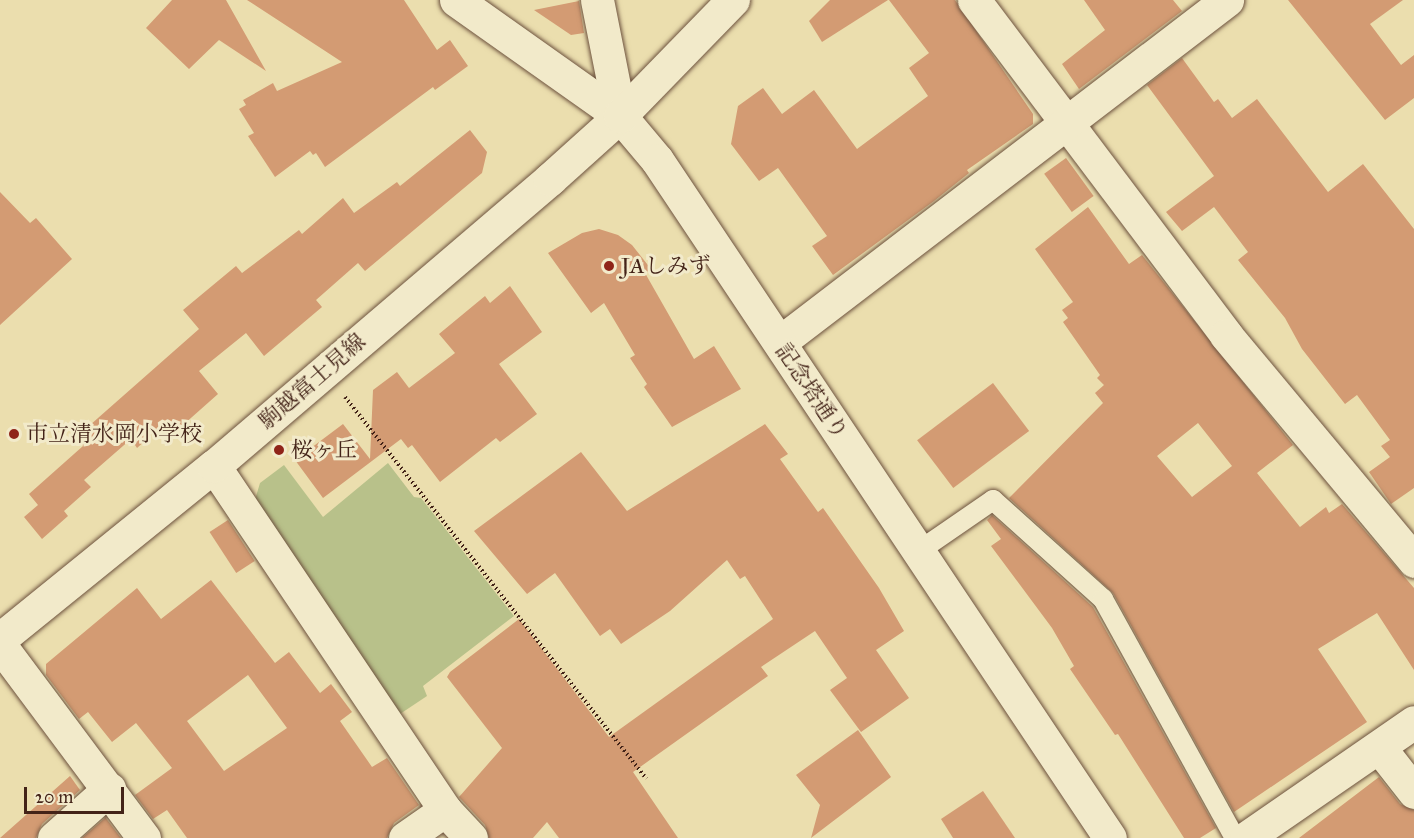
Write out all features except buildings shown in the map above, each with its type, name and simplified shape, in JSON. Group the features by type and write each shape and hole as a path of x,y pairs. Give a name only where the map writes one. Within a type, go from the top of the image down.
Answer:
{"street":[{"name":"記念塔通り","path":"456,0 620,117 657,160 1110,838"},
{"path":"597,0 620,117"},
{"name":"駒越富士見線","path":"0,639 214,466 620,117 733,0"},
{"path":"974,0 1226,336 1414,561"},
{"path":"780,342 1227,0"},
{"path":"214,466 445,810 471,838"},
{"path":"0,645 144,838"},
{"path":"1246,838 1414,722"},
{"path":"1379,747 1414,792"},
{"path":"54,838 109,789"},
{"path":"405,838 445,810"}],"lane":[{"path":"919,551 993,500 1103,598 1235,838"}],"path":[{"path":"324,370 646,778"}],"green space":[{"path":"388,463 414,497 421,498 514,616 423,686 427,696 394,718 254,503 260,483 284,465 323,517"}],"place":[{"name":"JAしみず","path":"609,266"},
{"name":"市立清水岡小学校","path":"14,434"},
{"name":"桜ヶ丘","path":"279,450"}]}
